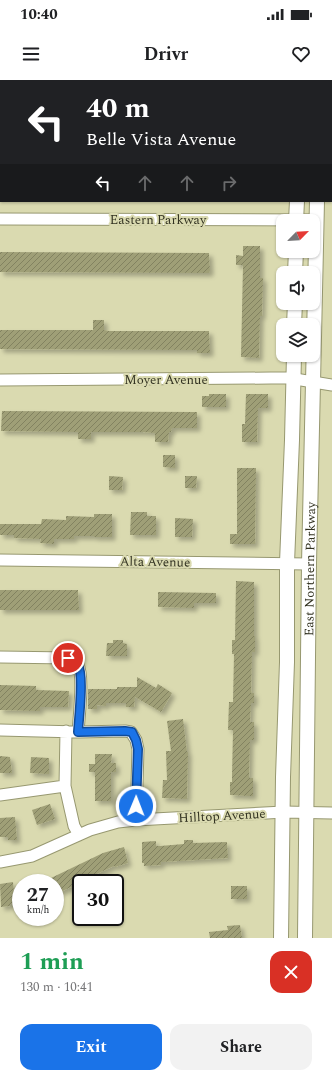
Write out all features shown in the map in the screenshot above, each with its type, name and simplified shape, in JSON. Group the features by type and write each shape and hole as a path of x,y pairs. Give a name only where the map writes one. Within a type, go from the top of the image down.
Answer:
{"main road":[{"path":"296,214 297,202"},
{"name":"East Northern Parkway","path":"316,214 317,202"},
{"name":"East Northern Parkway","path":"305,938 309,564 315,258"},
{"name":"East Northern Parkway","path":"282,938 284,812 283,777 287,662 287,563 294,362"}],"street":[{"name":"Eastern Parkway","path":"0,219 276,220"},
{"name":"Moyer Avenue","path":"0,380 264,378 293,379 332,385"},
{"name":"Alta Avenue","path":"0,560 309,564"},
{"path":"0,657 68,658 75,661 80,671 78,732"},
{"path":"0,730 132,732 138,749 136,820"},
{"path":"66,731 65,786 74,826 79,835"},
{"path":"0,795 65,786"},
{"name":"Hilltop Avenue","path":"0,862 32,856 101,826 136,820 284,812 332,813"}],"building":[{"path":"243,246 260,246 260,278 263,278 259,358 241,357 243,265 236,265 236,255 243,256"},
{"path":"0,252 209,253 210,271 209,273 0,272"},
{"path":"93,320 104,320 104,330 109,331 209,331 210,353 197,353 197,350 0,349 0,330 93,330"},
{"path":"209,394 226,394 226,407 202,407 202,396 209,396"},
{"path":"246,394 268,394 268,408 258,408 257,442 242,442 242,424 245,424"},
{"path":"2,411 197,412 197,428 172,428 171,432 169,432 168,442 155,442 155,433 143,432 91,432 91,439 78,439 78,432 1,431"},
{"path":"163,455 175,455 175,468 163,467"},
{"path":"237,468 256,468 255,544 230,544 230,534 237,534"},
{"path":"109,476 123,477 122,490 109,490"},
{"path":"185,476 197,476 196,488 185,488"},
{"path":"131,512 147,512 147,516 156,516 156,535 130,535"},
{"path":"94,514 112,514 112,537 74,536 74,539 54,539 54,544 40,543 41,539 14,538 14,535 0,535 0,524 41,524 42,519 66,520 66,516 94,517"},
{"path":"175,518 193,519 192,537 175,537"},
{"path":"236,581 254,582 255,652 252,652 251,693 254,693 254,703 251,703 250,722 254,722 254,740 250,740 249,778 253,778 253,796 230,795 230,782 232,782 233,730 228,730 229,702 233,702 234,654 232,654 232,640 235,640"},
{"path":"0,590 78,590 79,610 0,610"},
{"path":"158,592 216,593 216,603 194,603 194,608 158,607"},
{"path":"113,640 123,640 123,643 127,644 127,656 106,656 107,643 113,643"},
{"path":"137,677 156,688 158,684 172,693 161,712 135,697 134,707 126,707 126,703 106,703 106,706 97,705 97,709 88,709 88,689 137,687"},
{"path":"0,685 36,686 36,690 69,691 68,707 40,707 40,711 0,710"},
{"path":"183,719 188,752 187,799 162,798 163,780 167,780 166,751 171,751 167,721"},
{"path":"95,754 112,754 111,763 116,763 116,772 111,772 111,801 95,801 95,772 89,772 89,764 95,764"},
{"path":"0,756 10,757 12,773 0,773"},
{"path":"31,757 49,758 49,774 30,773"},
{"path":"50,804 55,819 37,825 32,810"},
{"path":"15,817 17,840 8,840 8,837 0,837 0,818"},
{"path":"184,840 193,840 193,843 227,842 228,858 161,862 161,865 144,866 144,863 142,863 142,842 156,841 156,846 160,846 184,844"},
{"path":"124,847 128,863 114,866 96,874 72,874 72,887 64,890 64,874 59,874 103,853"},
{"path":"12,882 12,904 10,904 10,906 1,907 0,884"},
{"path":"231,886 247,886 247,899 231,899"},
{"path":"240,925 242,938 210,938 209,932 228,930 227,926"}],"route":[{"path":"68,658 75,661 80,671 78,732 125,731 132,732 136,740 138,749 136,806"}]}
